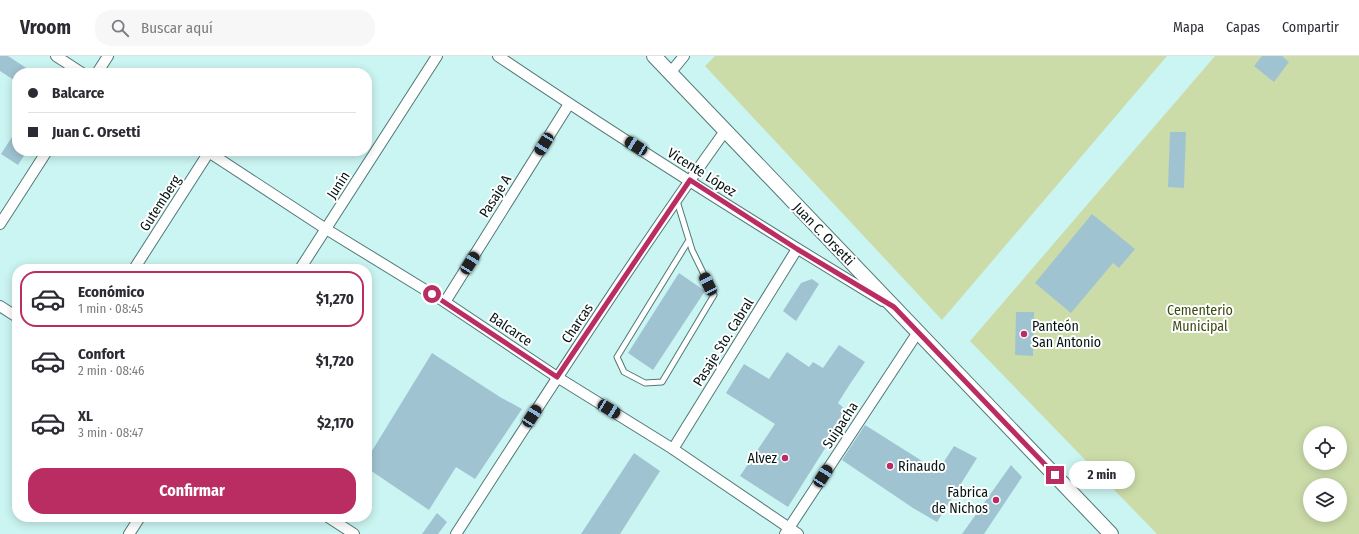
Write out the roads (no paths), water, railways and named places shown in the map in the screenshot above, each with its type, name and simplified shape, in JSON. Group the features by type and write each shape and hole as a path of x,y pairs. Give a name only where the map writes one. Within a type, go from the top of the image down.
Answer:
{"street":[{"path":"56,56 74,68"},
{"path":"100,68 108,56"},
{"name":"Junín","path":"303,264 437,56"},
{"name":"Vicente López","path":"498,56 569,104 797,249 894,307"},
{"name":"Juan C. Orsetti","path":"654,56 1110,534"},
{"path":"670,72 684,56"},
{"name":"Pasaje A","path":"445,302 569,104"},
{"name":"Charcas","path":"456,534 557,377 690,180 725,131"},
{"path":"0,224 44,156"},
{"name":"Gutemberg","path":"137,264 205,156"},
{"name":"Balcarce","path":"214,156 326,229 445,302 557,377 673,449 787,531 798,534"},
{"name":"Pasaje Sto. Cabral","path":"673,449 797,249"},
{"path":"0,306 12,314"},
{"name":"Suipacha","path":"787,531 918,332"},
{"path":"129,534 137,522"},
{"path":"336,522 354,534"}],"lane":[{"path":"677,200 689,240 692,250 714,295 662,382 645,383 624,372 617,357 689,240"}],"place":[{"name":"Panteón San Antonio","path":"1024,334"},
{"name":"Alvez","path":"785,458"},
{"name":"Rinaudo","path":"890,466"},
{"name":"Fabrica de Nichos","path":"996,500"}],"park label":[{"name":"Cementerio Municipal","path":"1200,318"}]}
